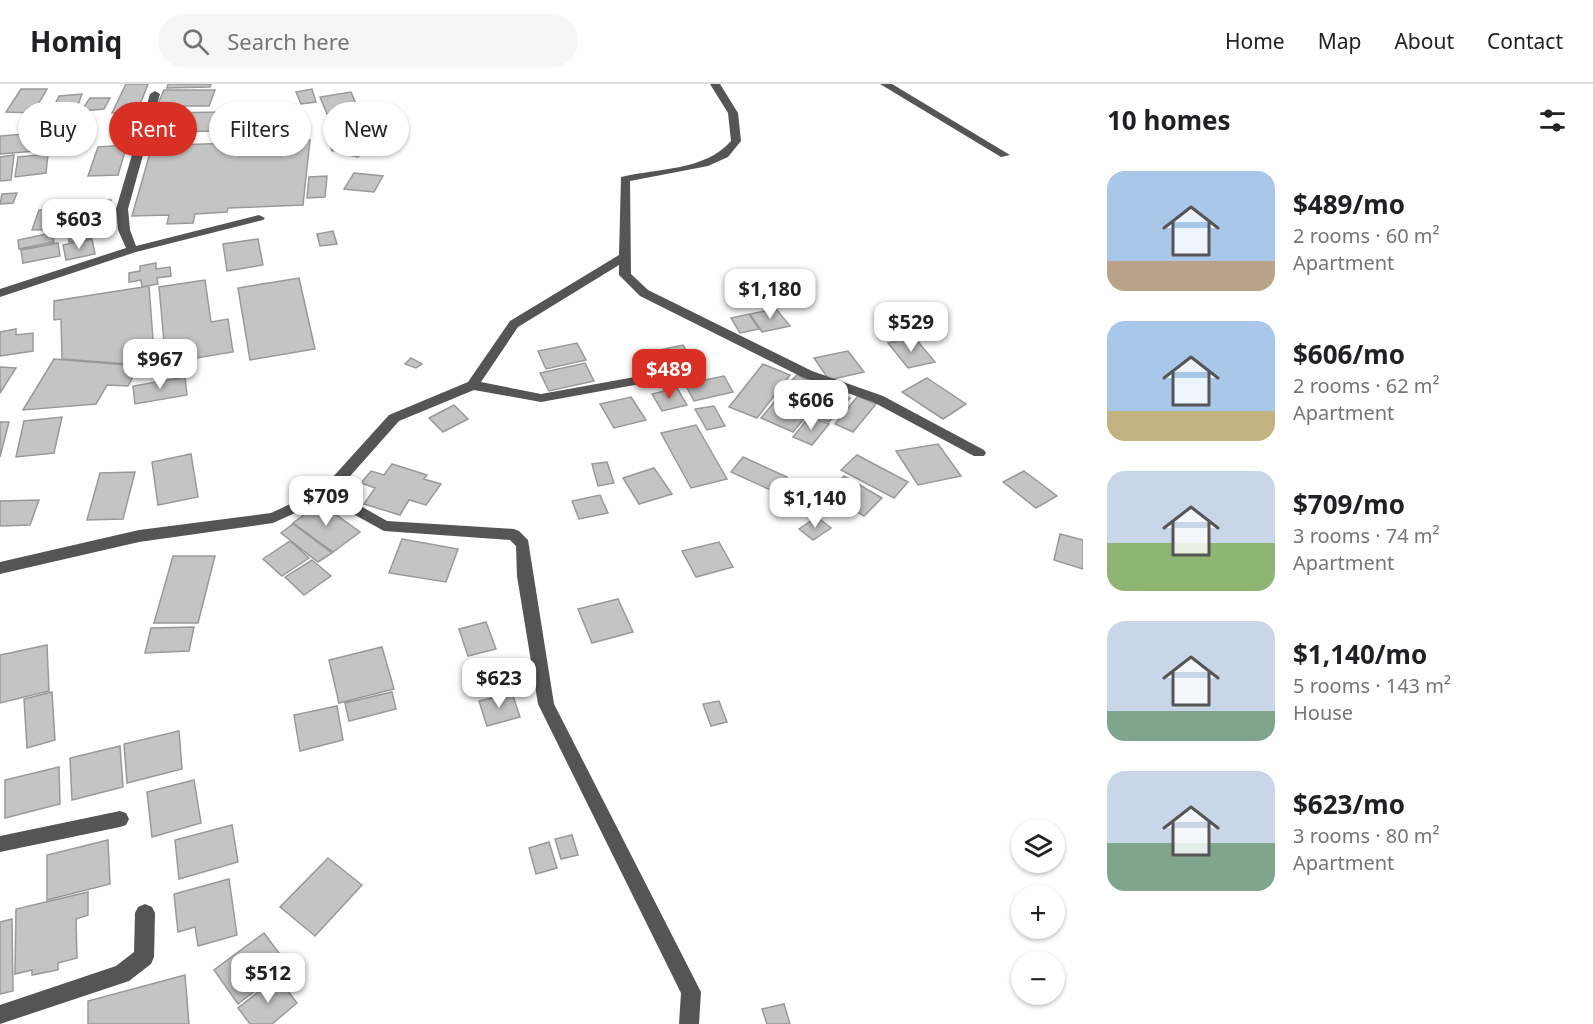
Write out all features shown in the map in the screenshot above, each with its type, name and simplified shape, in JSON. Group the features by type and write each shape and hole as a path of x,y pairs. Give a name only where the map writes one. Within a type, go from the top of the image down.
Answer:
{"street":[{"path":"715,84 733,113 736,141 724,155 704,164 625,178 625,275 644,293 807,374 878,399 979,453"},
{"path":"885,84 1005,155"},
{"path":"132,250 124,230 122,209 154,94"},
{"path":"0,293 132,250 259,218"},
{"path":"0,568 139,536 273,518 327,493 394,418 473,385 514,324 625,256"},
{"path":"473,385 541,398 679,373"},
{"path":"327,493 384,526 514,535 523,544 525,576 546,704 690,992 689,1024"},
{"path":"0,844 120,819"},
{"path":"0,1015 122,974 144,957 145,913"}],"building":[{"path":"126,84 148,84 141,102 117,102"},
{"path":"168,84 211,84 210,87 167,88"},
{"path":"21,89 47,89 39,102 18,102 18,112 6,112"},
{"path":"312,89 316,102 300,102 296,92"},
{"path":"164,90 215,90 209,106 197,106 197,102 159,102"},
{"path":"351,92 355,102 323,102 323,104 320,97"},
{"path":"82,94 79,102 56,102 59,96"},
{"path":"90,98 110,98 104,109 97,110 97,102 87,102"},
{"path":"197,112 209,112 209,131 197,131"},
{"path":"18,135 18,153 0,154 0,136"},
{"path":"197,144 209,144 209,156 308,156 303,205 228,208 227,212 195,214 193,223 167,224 169,215 132,216 149,156 197,156"},
{"path":"109,146 109,156 124,156 118,175 88,176 95,156 97,156 98,147"},
{"path":"14,155 11,180 0,181 0,157"},
{"path":"48,156 46,173 15,177 18,157"},
{"path":"354,173 383,176 374,192 344,189"},
{"path":"327,176 325,197 307,198 309,177"},
{"path":"17,193 13,203 0,204 2,194"},
{"path":"111,200 104,224 68,225 77,201"},
{"path":"64,209 58,229 32,230 39,210"},
{"path":"97,229 99,236 69,242 68,234"},
{"path":"333,231 337,244 320,246 317,234"},
{"path":"52,233 54,242 19,249 18,240"},
{"path":"92,239 95,254 66,260 63,245"},
{"path":"258,239 263,265 227,271 223,244"},
{"path":"58,243 60,256 23,263 21,250"},
{"path":"156,263 156,269 170,267 171,276 157,278 158,284 142,287 141,280 129,282 129,273 140,271 140,266"},
{"path":"299,278 315,349 250,360 238,288"},
{"path":"205,280 211,322 228,319 233,352 166,363 159,287"},
{"path":"149,286 155,366 62,359 61,319 54,320 54,301"},
{"path":"776,309 790,326 762,332 750,314"},
{"path":"749,314 759,329 740,333 731,318"},
{"path":"16,329 16,335 33,333 33,351 0,356 0,332"},
{"path":"914,337 935,362 908,368 888,343"},
{"path":"577,343 586,360 546,369 538,351"},
{"path":"683,345 693,361 650,370 640,354"},
{"path":"848,351 864,372 829,380 814,358"},
{"path":"411,358 422,364 416,368 405,364"},
{"path":"54,359 139,366 128,386 107,385 96,404 23,410"},
{"path":"585,363 594,381 549,391 540,373"},
{"path":"763,364 790,375 757,418 729,407"},
{"path":"0,367 16,368 0,393"},
{"path":"797,375 850,398 829,422 775,398"},
{"path":"724,376 733,392 694,401 685,384"},
{"path":"185,377 187,395 135,404 133,386"},
{"path":"927,378 966,404 943,419 902,392"},
{"path":"677,388 687,405 662,411 652,394"},
{"path":"858,396 876,404 853,432 835,424"},
{"path":"631,397 646,420 614,428 600,404"},
{"path":"776,400 808,414 793,432 761,418"},
{"path":"454,405 468,419 443,432 429,418"},
{"path":"714,406 725,426 707,430 695,409"},
{"path":"810,416 829,424 812,445 793,437"},
{"path":"62,417 54,453 16,457 24,421"},
{"path":"0,422 9,422 0,457"},
{"path":"696,425 727,479 691,488 661,433"},
{"path":"938,444 961,476 918,485 896,451"},
{"path":"191,454 198,497 158,505 152,462"},
{"path":"857,455 908,482 894,498 841,470"},
{"path":"743,457 787,477 775,492 731,472"},
{"path":"607,462 614,483 598,486 592,464"},
{"path":"392,464 427,475 424,479 441,484 426,505 409,500 400,515 364,504 375,488 361,483 371,471 384,475"},
{"path":"654,468 672,494 639,504 623,478"},
{"path":"1024,471 1057,496 1036,508 1003,482"},
{"path":"135,472 123,519 87,520 100,473"},
{"path":"844,476 882,498 864,516 826,494"},
{"path":"796,485 817,497 798,514 778,501"},
{"path":"600,495 608,513 579,519 572,501"},
{"path":"39,500 30,525 0,526 0,501"},
{"path":"320,503 360,532 333,552 293,523"},
{"path":"817,517 831,528 813,540 799,529"},
{"path":"293,524 332,553 318,562 281,533"},
{"path":"1060,534 1083,540 1083,569 1054,560"},
{"path":"402,539 458,549 446,582 389,573"},
{"path":"290,541 309,558 282,576 263,559"},
{"path":"719,542 733,567 696,577 682,551"},
{"path":"173,556 215,556 198,623 154,623"},
{"path":"312,560 331,576 304,595 285,577"},
{"path":"618,599 633,632 592,643 578,609"},
{"path":"486,622 496,649 468,656 459,629"},
{"path":"194,627 189,651 145,653 151,628"},
{"path":"47,645 49,691 0,703 0,655"},
{"path":"382,647 394,689 339,703 329,660"},
{"path":"52,692 55,740 27,748 24,699"},
{"path":"392,692 396,709 349,721 345,703"},
{"path":"512,693 520,717 487,726 479,701"},
{"path":"719,701 727,722 711,726 703,704"},
{"path":"337,706 343,740 300,751 294,715"},
{"path":"179,731 182,769 127,783 124,744"},
{"path":"120,746 123,787 72,800 70,758"},
{"path":"59,767 60,804 5,818 5,780"},
{"path":"194,780 201,823 152,837 147,792"},
{"path":"232,825 238,862 179,879 175,840"},
{"path":"572,835 578,855 561,859 555,839"},
{"path":"108,840 110,884 47,900 47,855"},
{"path":"549,842 557,868 536,874 529,848"},
{"path":"328,858 362,885 315,936 280,907"},
{"path":"229,879 237,935 198,946 195,927 178,932 174,894"},
{"path":"88,892 88,915 76,919 77,958 58,963 58,970 32,975 32,970 15,974 16,909"},
{"path":"12,919 13,991 0,994 0,922"},
{"path":"264,933 288,965 238,1004 214,970"},
{"path":"185,975 189,1024 88,1024 88,1001"},
{"path":"277,977 297,1003 272,1024 250,1024 238,1008"},
{"path":"784,1004 790,1024 767,1024 762,1009"}]}
